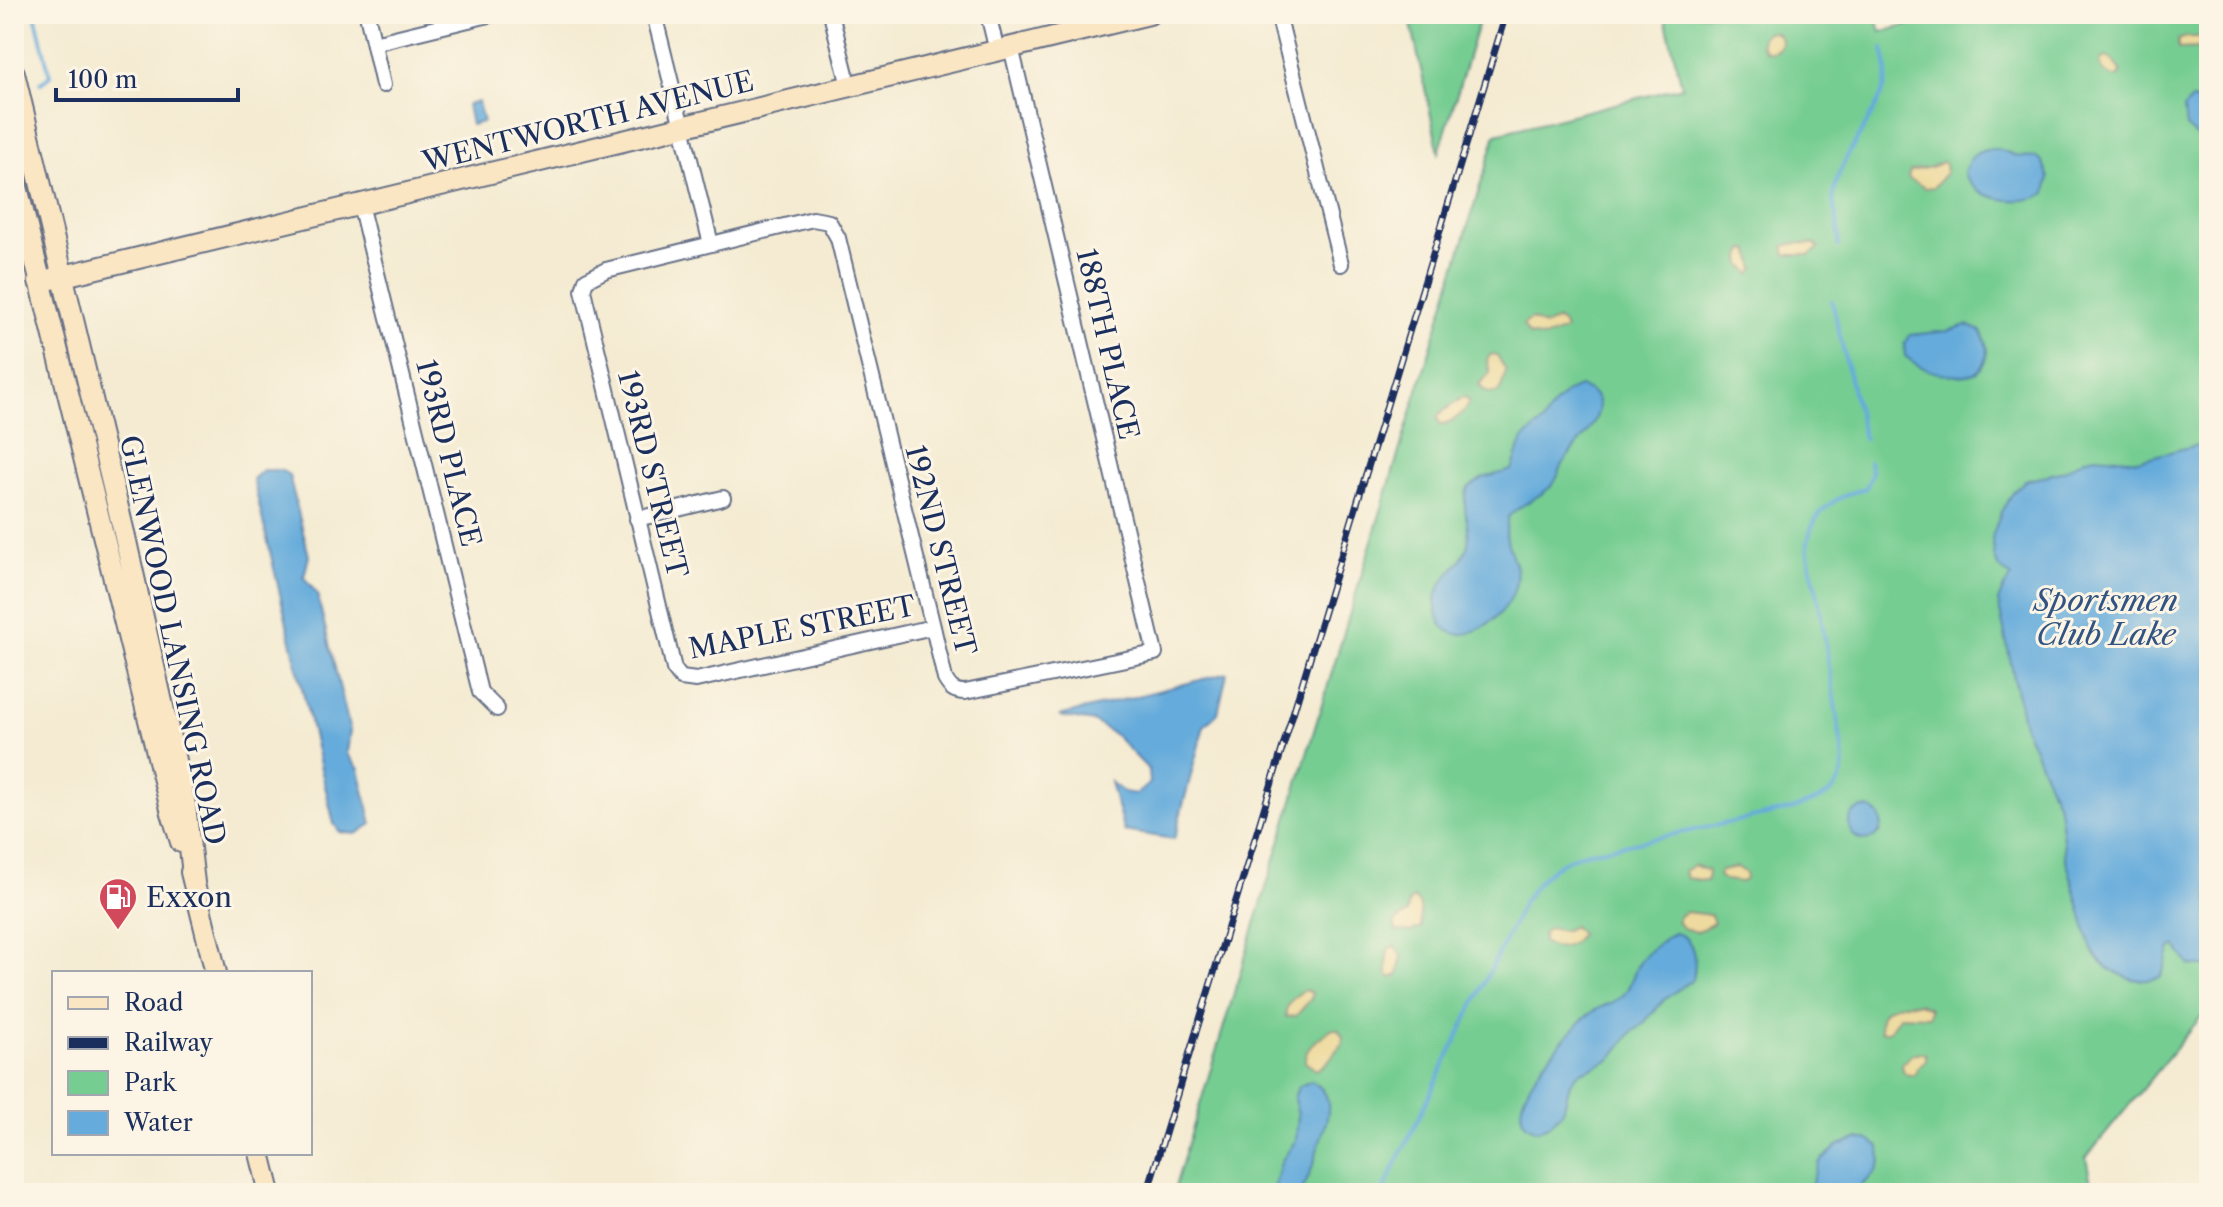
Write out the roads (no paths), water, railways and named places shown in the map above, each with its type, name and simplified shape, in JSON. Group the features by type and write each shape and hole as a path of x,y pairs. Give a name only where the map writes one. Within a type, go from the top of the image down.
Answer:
{"main road":[{"name":"WENTWORTH AVENUE","path":"39,282 1149,14"},
{"name":"GLENWOOD LANSING ROAD","path":"14,73 185,805 194,883"},
{"name":"GLENWOOD LANSING ROAD","path":"14,175 172,813 194,883"},
{"path":"194,883 216,971"},
{"path":"260,1155 270,1193"}],"street":[{"path":"367,14 383,85"},
{"path":"374,43 493,14"},
{"path":"654,14 711,244"},
{"path":"831,14 849,86"},
{"name":"188TH PLACE","path":"988,14 1004,49 1155,653"},
{"path":"1278,14 1341,264"},
{"name":"193RD PLACE","path":"360,204 480,692 497,709"},
{"name":"192ND STREET","path":"711,244 813,219 829,222 838,238 945,679 954,691 1155,653"},
{"name":"193RD STREET","path":"681,678 674,669 583,290 586,280 606,270 711,244"},
{"path":"637,519 723,498"},
{"name":"MAPLE STREET","path":"681,678 696,680 933,627"}],"water":[{"path":"2191,100 2209,104 2209,140 2200,139 2186,127 2184,109"},
{"path":"478,102 483,122 471,125 467,105"},
{"path":"1998,149 2042,161 2049,178 2046,193 2025,200 2000,199 1978,190 1969,182 1964,173 1972,157 1986,150"},
{"path":"1967,325 1981,331 1986,342 1986,358 1977,372 1959,376 1939,373 1921,367 1905,356 1904,344 1910,335 1947,331"},
{"path":"1580,387 1593,394 1598,402 1594,422 1565,461 1552,485 1508,517 1507,539 1515,564 1516,582 1506,606 1483,627 1470,633 1457,634 1447,630 1439,619 1437,593 1467,548 1465,503 1468,488 1483,478 1512,470 1523,439 1543,422 1567,392"},
{"name":"Sportsmen Club Lake","path":"2209,442 2209,966 2190,966 2176,946 2171,949 2161,977 2141,980 2111,970 2091,947 2065,856 2059,807 2024,726 1998,601 2012,577 1999,568 1992,537 2001,512 2014,491 2025,481 2064,471 2086,458 2139,460"},
{"path":"263,470 280,470 289,475 309,556 304,577 317,594 350,730 347,754 359,769 372,824 356,834 340,832 334,824 253,479"},
{"path":"1227,673 1218,713 1204,726 1174,839 1124,831 1110,782 1123,792 1136,794 1150,783 1149,770 1114,734 1094,722 1059,716"},
{"path":"1865,808 1876,813 1881,824 1876,835 1865,840 1854,835 1849,824 1854,813"},
{"path":"1674,933 1686,939 1693,951 1693,979 1664,1000 1610,1060 1577,1074 1570,1083 1563,1111 1551,1124 1538,1130 1524,1122 1521,1108 1526,1092 1551,1055 1588,1015 1624,995 1642,960"},
{"path":"1311,1081 1326,1095 1328,1104 1326,1123 1312,1167 1301,1193 1273,1193 1281,1162 1296,1140 1296,1092 1300,1086"},
{"path":"1867,1139 1879,1147 1880,1162 1875,1173 1853,1193 1808,1193 1820,1161 1839,1145"}],"waterway":[{"path":"35,14 50,76 41,83"},
{"path":"1838,246 1835,186 1845,160 1885,86 1887,72 1883,49"},
{"path":"1832,301 1864,439"},
{"path":"1382,1193 1524,901 1548,872 1581,854 1794,809 1829,794 1840,781 1844,760 1808,543 1812,526 1823,510 1838,499 1866,488 1872,474 1869,462"}],"railway":[{"path":"1147,1193 1506,14"}],"place":[{"name":"Exxon","path":"118,931"}]}
